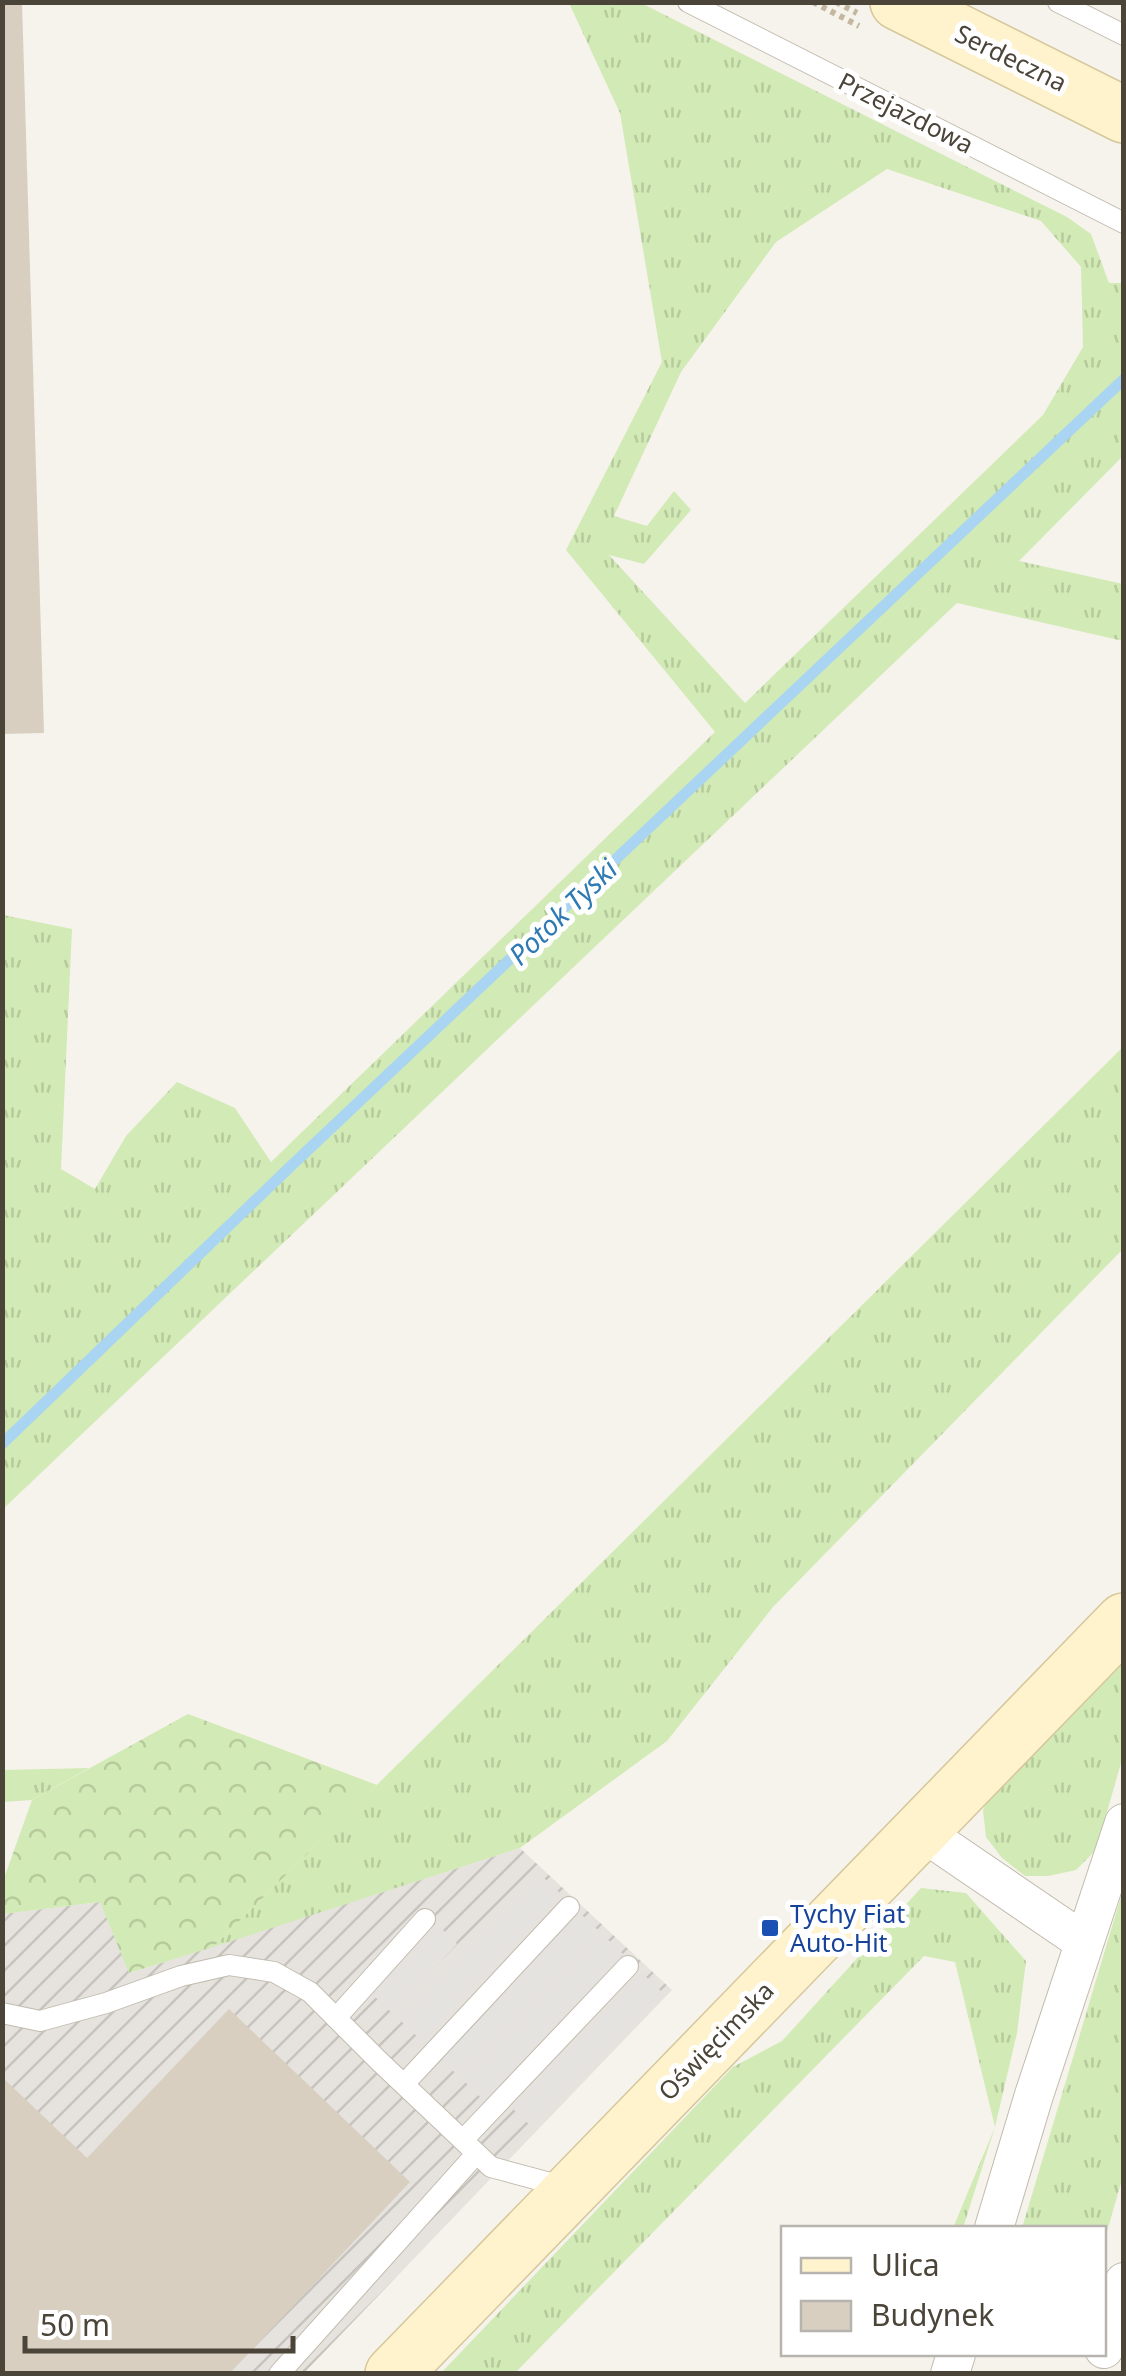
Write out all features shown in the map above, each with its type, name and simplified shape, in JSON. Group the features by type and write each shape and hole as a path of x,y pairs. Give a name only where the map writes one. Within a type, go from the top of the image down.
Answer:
{"street":[{"name":"Serdeczna","path":"898,2 1124,114"},
{"name":"Oświęcimska","path":"392,2374 1124,1621"},
{"path":"995,2226 1124,1823"},
{"path":"921,1831 1084,1942"},
{"path":"1106,2347 1124,2282"}],"lane":[{"name":"Przejazdowa","path":"688,2 1124,223"},
{"path":"1058,2 1124,35"},
{"path":"404,2084 568,1907"},
{"path":"336,2018 425,1919"},
{"path":"2,2013 40,2022 181,1976 229,1965 274,1972 310,1992 491,2167 572,2189"},
{"path":"280,2374 628,1966"}],"shaded area":[{"path":"520,1848 672,1990 304,2373 3,2373 2,1914 100,1902 130,1973"},
{"path":"541,1875 561,1894 421,2040 401,2021"},
{"path":"580,1913 600,1932 461,2078 441,2060"},
{"path":"438,1925 457,1944 392,2013 373,1995"},
{"path":"603,1935 623,1954 483,2100 463,2080"},
{"path":"642,1973 661,1991 532,2127 513,2109"}],"green space":[{"path":"569,3 641,3 1067,217 1091,234 1109,283 1123,283 1123,456 1019,561 1123,584 1123,641 957,603 3,1509 3,915 72,929 61,1169 95,1189 126,1136 177,1082 235,1108 271,1162 715,732 566,550 662,362 620,113","holes":["887,169 1041,221 1081,267 1083,347 1043,415 745,703 609,555 644,564 691,510 674,491 647,526 614,516 681,372 776,242"]},
{"path":"1123,1047 1123,1249 773,1607 667,1741 520,1848 213,1947"},
{"path":"1123,1652 1123,1756 1096,1850 1076,1870 1025,1876 1002,1858 986,1837 983,1811 990,1789"},
{"path":"188,1714 377,1785 213,1947 129,1973 100,1902 3,1914 3,1881 32,1800"},
{"path":"89,1768 32,1800 3,1802 3,1770"},
{"path":"921,1888 966,1893 1026,1961 1017,2033 995,2127 955,1962 924,1956 515,2373 441,2373 733,2067 782,2041"},
{"path":"1123,1890 1123,2176 1106,2235 1106,2226 1023,2226"},
{"path":"995,2127 964,2226 954,2226"}],"building":[{"path":"2,2 22,2 44,733 2,734"},
{"path":"229,2009 410,2182 229,2374 2,2374 2,2077 87,2158"}],"waterway":[{"name":"Potok Tyski","path":"2,1444 1124,379"}],"place":[{"name":"Tychy Fiat Auto-Hit","path":"770,1928"}]}
